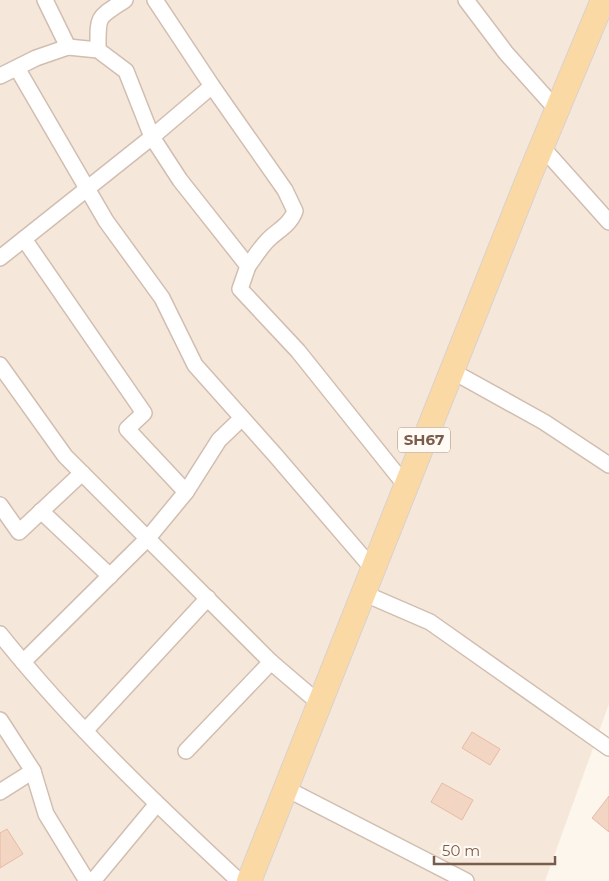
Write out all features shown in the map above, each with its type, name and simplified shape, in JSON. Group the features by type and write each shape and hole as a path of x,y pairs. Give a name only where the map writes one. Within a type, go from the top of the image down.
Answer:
{"main road":[{"name":"SH67","path":"251,879 285,788 452,371 557,110 604,0"}],"street":[{"path":"44,0 68,47"},
{"path":"98,50 98,23 102,15 125,0"},
{"path":"155,0 212,86 285,190 295,211 293,218 268,240 248,266 240,289 298,351 406,486"},
{"path":"466,0 506,54 557,110"},
{"path":"0,76 36,58 68,47 98,50 126,71 152,137 180,180 248,266"},
{"path":"17,68 106,221 162,298 195,365 373,568"},
{"path":"0,258 88,189 212,86"},
{"path":"542,147 609,222"},
{"path":"24,239 144,413 127,429 186,492"},
{"path":"0,365 65,456 271,662 319,703"},
{"path":"452,371 544,422 609,465"},
{"path":"23,662 148,538 186,492 218,440 242,418"},
{"path":"0,506 19,532 82,473"},
{"path":"40,511 110,576"},
{"path":"363,593 430,622 609,748"},
{"path":"85,731 208,598"},
{"path":"0,634 85,731 156,805 251,879"},
{"path":"186,751 271,662"},
{"path":"0,720 33,771 46,814 87,881"},
{"path":"0,792 33,771"},
{"path":"285,788 466,881"},
{"path":"93,881 156,805"}],"shaded area":[{"path":"0,0 609,0 609,704 545,881 0,881"}],"building":[{"path":"472,732 500,749 490,765 462,748"},
{"path":"442,783 473,800 462,820 431,802"},
{"path":"609,796 609,832 592,818"},
{"path":"7,829 23,854 0,868 0,833"}]}
